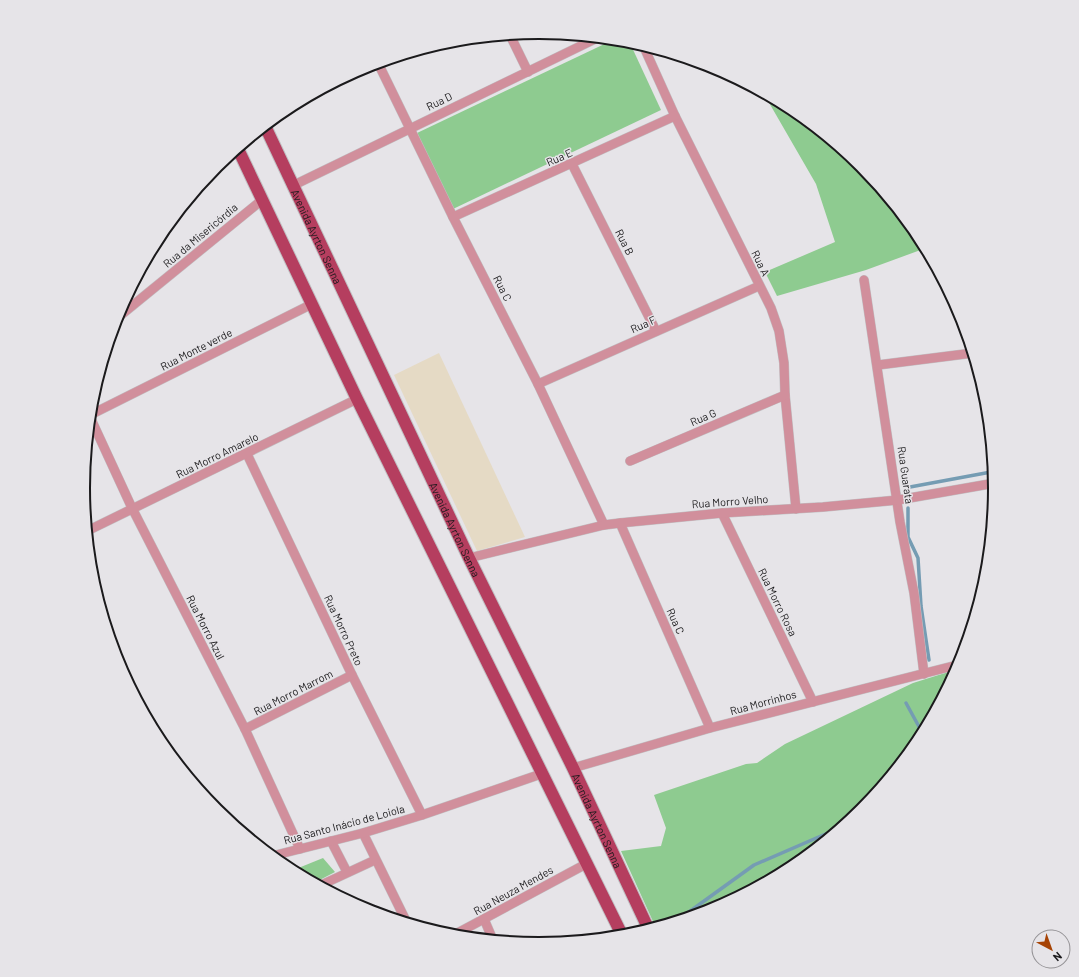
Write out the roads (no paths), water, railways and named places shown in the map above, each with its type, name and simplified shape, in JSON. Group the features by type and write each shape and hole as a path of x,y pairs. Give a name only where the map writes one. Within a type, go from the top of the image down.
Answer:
{"main road":[{"name":"Avenida Ayrton Senna","path":"267,131 469,558 573,768 647,925"},
{"path":"240,153 357,399 541,774 620,930"}],"street":[{"path":"512,40 528,72"},
{"name":"Rua D","path":"292,186 589,42"},
{"name":"Rua A","path":"646,52 675,116 771,308 779,331 784,363 785,395 796,509"},
{"name":"Rua C","path":"381,68 453,217 538,384 604,525"},
{"name":"Rua E","path":"453,217 675,116"},
{"name":"Rua B","path":"572,164 656,331"},
{"name":"Rua da Misericórdia","path":"127,310 262,200"},
{"name":"Rua Guarata","path":"864,280 878,364 905,551 914,593 924,674"},
{"name":"Rua F","path":"538,384 759,286"},
{"name":"Rua Monte verde","path":"97,412 312,304"},
{"path":"878,364 968,354"},
{"name":"Rua G","path":"630,461 785,395"},
{"name":"Rua Morro Amarelo","path":"92,528 357,399"},
{"name":"Rua Morro Azul","path":"95,426 132,508 246,729 300,849"},
{"name":"Rua Morro Preto","path":"247,454 352,675 422,815"},
{"name":"Rua Morro Velho","path":"469,558 604,525 722,513 796,509 898,500 989,484"},
{"name":"Rua Morro Rosa","path":"722,513 813,702"},
{"name":"Rua C","path":"620,523 710,728"},
{"name":"Rua Morrinhos","path":"573,768 710,728 953,666"},
{"name":"Rua Morro Marrom","path":"246,729 352,675"},
{"name":"Rua Santo Inácio de Loiola","path":"279,854 363,833 422,815 541,774"},
{"path":"363,833 404,917"},
{"path":"331,841 347,872"},
{"path":"325,883 375,860"},
{"name":"Rua Neuza Mendes","path":"462,931 586,864"},
{"path":"484,919 492,935"}],"waterway":[{"path":"910,487 988,472"},
{"path":"908,508 908,537 918,558 921,606 929,660"},
{"path":"906,703 920,728"},
{"path":"688,913 754,865 827,833"}]}
